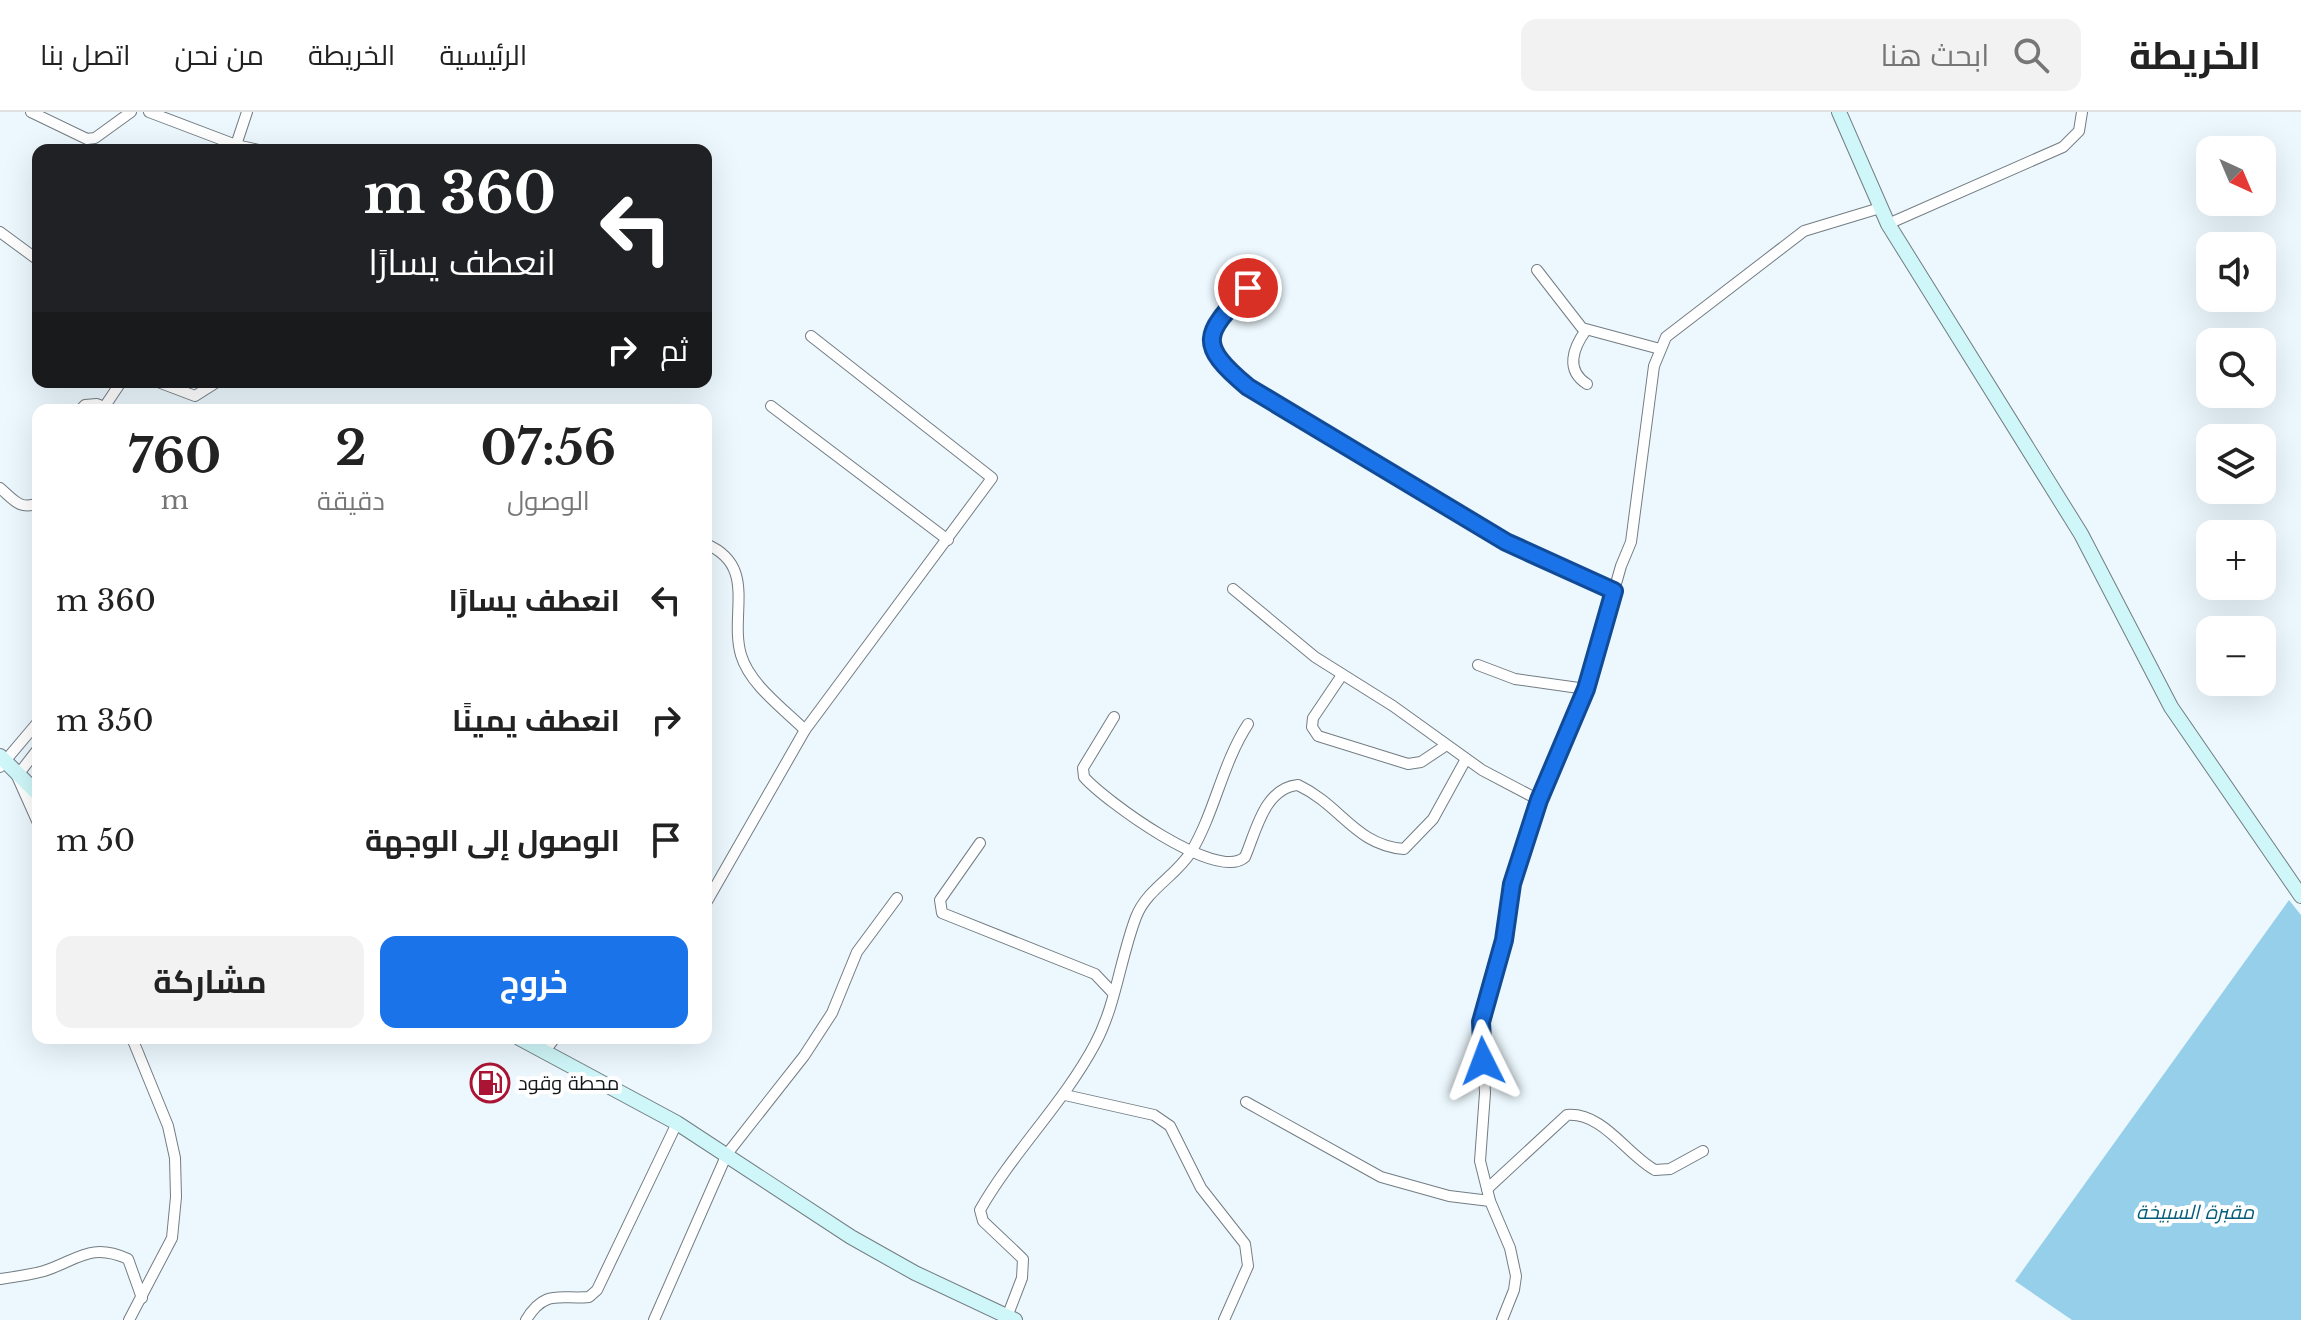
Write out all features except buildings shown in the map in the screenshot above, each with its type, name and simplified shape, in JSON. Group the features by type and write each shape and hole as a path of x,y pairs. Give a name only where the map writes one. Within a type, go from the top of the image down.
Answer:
{"street":[{"path":"31,112 87,139 103,133 131,112"},
{"path":"149,112 233,144"},
{"path":"236,144 247,112"},
{"path":"1839,112 1888,224 2081,534 2171,707 2301,896"},
{"path":"1888,224 2063,147 2079,131 2082,112"},
{"path":"1502,1320 1516,1276 1510,1248 1490,1201 1480,1161 1485,1093 1481,1022 1504,940 1512,884 1539,800 1586,689 1636,523 1654,366 1666,337 1804,231 1880,208"},
{"path":"0,232 32,256"},
{"path":"1537,270 1586,330 1660,349"},
{"path":"1248,288 1213,325 1211,339 1212,348 1229,371 1248,387 1506,542 1614,591"},
{"path":"1586,330 1574,349 1573,359 1574,371 1587,384"},
{"path":"712,893 805,730 992,478 811,336"},
{"path":"174,388 195,396 208,388"},
{"path":"771,406 948,540"},
{"path":"0,488 20,505 32,506"},
{"path":"712,549 735,570 739,579 737,627 741,656 759,685 805,730"},
{"path":"1233,589 1342,675 1393,706 1445,746 1539,800"},
{"path":"1478,665 1515,679 1586,689"},
{"path":"1342,675 1313,718 1312,727 1318,736 1408,764 1421,762 1445,746"},
{"path":"1114,717 1083,768 1084,777 1141,825 1191,852 1229,862 1240,862 1269,804 1286,788 1298,785 1337,810 1367,840 1383,847 1404,849 1433,819 1466,759"},
{"path":"530,1044 677,1123 851,1237 1004,1317 1022,1278 1023,1259 983,1221 980,1210 1065,1095 1103,1030 1142,905 1191,852 1233,747 1248,724"},
{"path":"32,729 2,762 32,789"},
{"path":"17,776 32,757"},
{"path":"17,776 32,810"},
{"path":"980,843 940,900 942,913 1095,974 1113,993"},
{"path":"654,1320 727,1154 804,1056 832,1013 857,952 897,898"},
{"path":"129,1320 172,1238 175,1158 160,1101 135,1044"},
{"path":"544,1052 550,1044"},
{"path":"1065,1095 1154,1115 1170,1126 1201,1188 1245,1244 1248,1266 1224,1320"},
{"path":"1246,1102 1381,1177 1449,1196 1490,1201"},
{"path":"1487,1189 1567,1115 1578,1115 1603,1128 1655,1170 1670,1169 1703,1151"},
{"path":"526,1320 538,1306 555,1295 589,1297 597,1290 677,1123"},
{"path":"0,1279 44,1271 91,1251 111,1251 128,1259 142,1298"}],"green space":[{"name":"مقبرة السبيخة","path":"2289,900 2301,915 2301,1320 2072,1320 2015,1281"}],"place":[{"name":"محطة وقود","path":"490,1083"}],"route":[{"path":"1248,288 1213,325 1211,339 1212,348 1229,371 1248,387 1315,424 1506,542 1614,591 1586,689 1539,800 1517,865 1496,976 1481,1022 1483,1061"}]}
